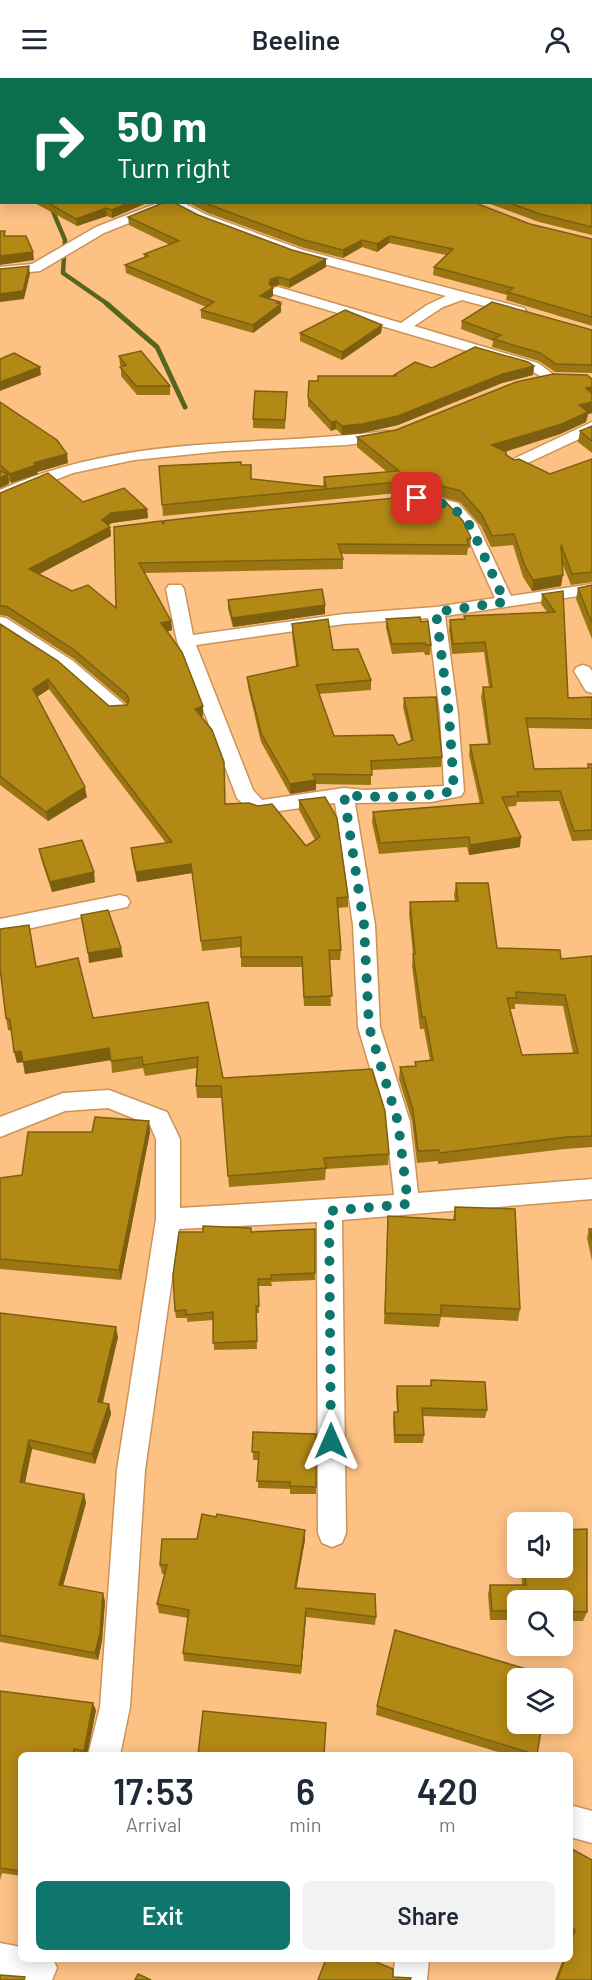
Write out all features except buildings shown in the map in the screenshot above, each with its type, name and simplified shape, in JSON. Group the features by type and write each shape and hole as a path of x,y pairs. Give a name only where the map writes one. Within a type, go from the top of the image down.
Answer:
{"street":[{"path":"0,272 35,268 100,230 165,204"},
{"path":"174,204 203,218 298,252 533,315"},
{"path":"278,291 533,366 551,378"},
{"path":"404,327 432,307 449,298 462,296"},
{"path":"530,382 551,378 570,379"},
{"path":"514,464 592,427"},
{"path":"0,496 47,476 113,460 223,446 362,440 406,430"},
{"path":"406,499 417,498 452,506 471,527 505,602"},
{"path":"175,589 186,641 244,793 258,807 344,795 365,797 431,795 454,791 449,714 436,612"},
{"path":"186,641 344,619 436,612 592,589"},
{"path":"0,622 67,664 120,710"},
{"path":"583,671 592,687"},
{"path":"344,795 364,925 369,1027 398,1122 408,1204"},
{"path":"0,927 120,902"},
{"path":"0,1126 63,1102 109,1099 159,1119 168,1139 168,1219 131,1470 115,1707 105,1752"},
{"path":"168,1219 329,1211 592,1189"},
{"path":"329,1211 332,1533"},
{"path":"573,1822 592,1827"},
{"path":"0,1960 40,1969"},
{"path":"410,1980 412,1962"}],"waterway":[{"path":"50,204 65,240 63,273 109,305"},
{"path":"107,304 157,347 185,407"}],"route":[{"path":"331,1441 329,1211 408,1204 398,1122 369,1027 364,925 344,795 365,797 431,795 454,791 449,714 436,612 505,602 471,527 452,506 417,498"}]}
